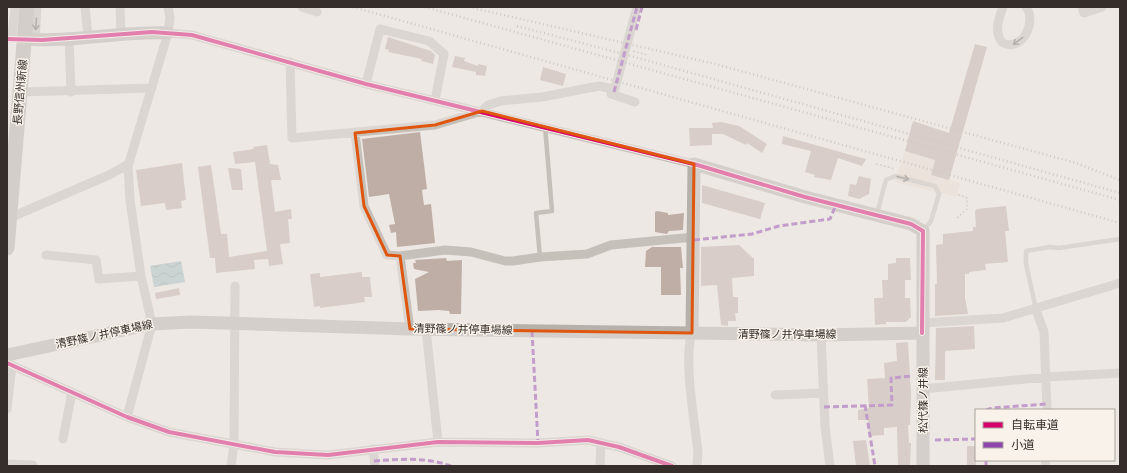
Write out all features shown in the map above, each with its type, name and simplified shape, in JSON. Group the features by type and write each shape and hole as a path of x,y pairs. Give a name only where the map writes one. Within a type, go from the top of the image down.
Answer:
{"main road":[{"name":"長野信州新線","path":"7,248 10,186 20,92 20,39 27,7"},
{"path":"20,39 69,38 121,33 168,33"},
{"path":"692,333 694,164 805,196 877,214 911,224 923,231"},
{"name":"松代篠ノ井線","path":"923,231 923,466"},
{"name":"清野篠ノ井停車場線","path":"9,361 152,324 191,322 410,329 820,335 922,328"}],"street":[{"path":"15,7 20,39"},
{"path":"20,39 37,7"},
{"path":"85,7 88,36"},
{"path":"120,7 121,33"},
{"path":"127,417 152,324 141,276 130,200 129,164 168,33 170,18 168,7"},
{"path":"302,7 317,12"},
{"path":"614,92 637,7"},
{"path":"630,50 642,7"},
{"path":"1003,7 998,20 998,35 1002,41 1011,45 1021,40 1027,30 1029,15 1026,7"},
{"path":"1082,7 1084,13 1102,7"},
{"path":"366,84 380,29 429,41 444,54 435,100"},
{"path":"168,33 192,35 366,84 545,126 694,164"},
{"path":"69,38 72,92"},
{"path":"290,62 292,138 434,125 482,112 488,105 501,101 542,96 599,86 613,88 611,94 635,102"},
{"path":"20,92 72,92 152,88"},
{"path":"355,133 364,206 387,255 400,256 445,250 471,252 505,261 587,254 611,245 694,237"},
{"path":"8,218 109,175 129,164"},
{"path":"46,255 96,260 99,279 141,276"},
{"path":"400,256 410,329"},
{"path":"922,328 1003,318 1036,310 1120,284"},
{"path":"231,466 234,444 235,286"},
{"path":"1036,310 1044,332 1047,377 1047,409"},
{"path":"426,329 438,442"},
{"path":"692,333 688,344 698,453 697,466"},
{"path":"820,335 825,426 830,466"},
{"path":"7,409 9,361 127,417 169,432 275,452 328,455 438,442 538,443 588,440 619,447 672,466"},
{"path":"923,389 1047,377 1120,373"},
{"path":"63,439 72,392"},
{"path":"775,395 823,393"},
{"path":"600,466 601,443"},
{"path":"373,449 375,466"},
{"path":"7,464 33,465"}],"lane":[{"path":"540,257 536,213 552,211 545,126"},
{"path":"877,214 886,180 895,176 935,186 939,194 931,221 923,231"},
{"path":"1036,310 1026,264 1026,251 1050,247 1059,248 1120,238"}],"path":[{"path":"630,50 647,55"},
{"path":"876,164 899,170"},
{"path":"957,194 967,198 967,209 957,218"}],"highlighted area":[{"path":"482,111 694,164 692,333 410,329 400,256 387,255 364,206 355,133 435,125"}],"shaded area":[{"path":"905,151 935,160 931,175 960,183 957,197 895,182"}],"water":[{"path":"181,261 185,282 154,287 150,266"}],"building":[{"path":"388,37 431,51 435,55 433,64 421,61 422,59 388,52 389,50 385,49"},
{"path":"975,44 987,47 949,180 931,175 935,160 905,151 913,121 949,133"},
{"path":"455,56 465,58 464,61 478,66 478,64 487,66 485,76 476,75 476,72 452,67"},
{"path":"543,67 566,74 563,86 540,80"},
{"path":"721,122 739,126 767,144 762,153 747,143 746,145 723,134 712,134 712,145 690,146 689,128 713,128 712,123"},
{"path":"420,132 427,189 422,190 424,205 431,204 435,243 397,247 396,232 391,233 389,225 395,224 389,194 369,197 362,139"},
{"path":"783,136 866,159 862,166 838,158 831,180 814,177 815,175 805,172 811,151 782,144"},
{"path":"267,145 270,164 278,165 281,180 271,180 275,212 291,209 292,219 288,219 290,243 280,244 283,264 269,266 268,259 254,260 255,269 216,273 215,258 210,258 198,167 211,165 221,234 227,234 229,257 267,251 255,162 235,164 233,152 254,149 253,147"},
{"path":"182,163 186,200 181,201 182,208 166,210 165,203 141,206 136,170"},
{"path":"228,168 241,169 243,190 232,190"},
{"path":"859,176 871,179 869,194 859,199 848,196 850,184 856,185"},
{"path":"702,185 765,203 760,219 702,203"},
{"path":"1006,206 1009,231 1005,231 1008,262 985,264 986,270 969,272 969,274 965,274 965,298 968,314 935,316 935,284 937,284 936,245 943,244 943,234 973,231 973,227 976,227 975,211 977,209"},
{"path":"655,212 668,213 668,215 684,213 683,230 669,231 667,234 655,232"},
{"path":"739,245 754,259 754,276 732,278 733,297 738,297 738,313 735,313 736,321 728,321 728,326 721,325 717,285 701,286 701,247"},
{"path":"652,247 681,247 683,268 680,268 681,295 661,295 661,267 645,267 646,251"},
{"path":"446,258 447,261 462,260 461,314 450,314 449,311 439,310 418,311 415,279 429,272 414,269 413,263 416,263 415,260"},
{"path":"896,258 910,258 911,280 905,280 905,298 910,298 911,317 906,322 886,322 886,324 875,325 874,298 883,298 882,280 888,280 888,264 896,263"},
{"path":"362,272 362,277 370,277 372,297 364,297 365,302 320,308 320,306 314,307 310,274 320,273 320,277"},
{"path":"179,288 180,295 156,299 155,293"},
{"path":"974,326 975,349 945,351 945,380 935,380 936,328"},
{"path":"908,342 911,394 910,425 908,425 909,443 911,443 910,466 898,466 897,427 884,428 884,435 869,436 868,420 858,420 858,410 869,408 867,379 885,378 884,363 897,361 896,343"},
{"path":"866,440 870,466 856,466 853,441"},
{"path":"967,446 975,446 976,466 967,466"}],"railway":[{"path":"353,7 1120,223"},
{"path":"425,7 1120,200"},
{"path":"469,7 715,64 1076,163 1120,180"},
{"path":"517,26 631,56 1120,193"}],"marked path":[{"path":"614,92 637,7"},
{"path":"636,30 642,7"},
{"path":"694,240 752,234 779,226 830,219 836,205"},
{"path":"532,331 538,443"},
{"path":"824,407 892,405 891,378 913,376"},
{"path":"989,409 1047,404"},
{"path":"865,405 875,466"},
{"path":"935,440 975,439"},
{"path":"374,461 403,459 423,460 451,466"},
{"path":"986,461 986,466"}],"cycle path":[{"path":"7,39 42,40 152,32 192,35 366,84 694,164 805,197 911,224 923,231 922,333"},
{"path":"7,363 127,417 169,432 275,452 328,455 438,442 538,443 588,440 619,447 672,466"}]}
